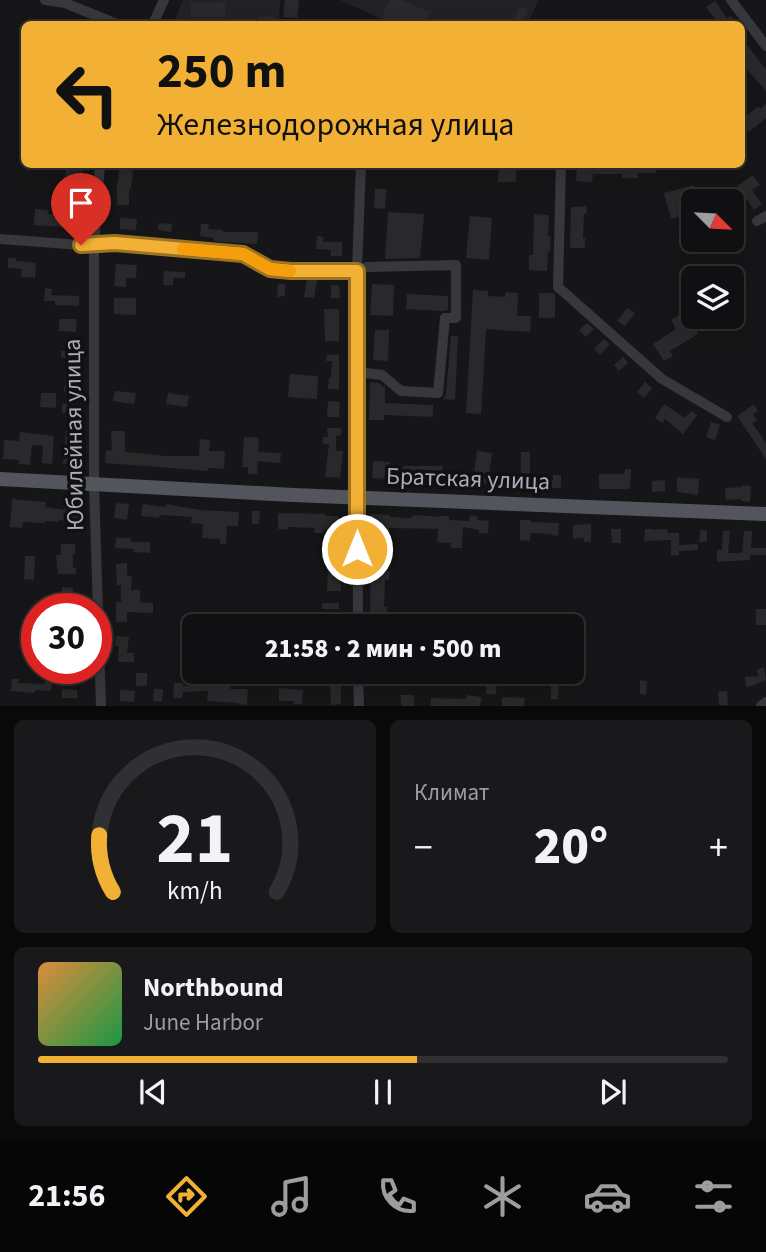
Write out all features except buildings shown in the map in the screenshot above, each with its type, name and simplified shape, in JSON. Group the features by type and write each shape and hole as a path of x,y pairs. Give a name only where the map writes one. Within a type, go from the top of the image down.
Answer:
{"main road":[{"name":"Братская улица","path":"0,479 766,514"}],"street":[{"path":"44,0 65,3 110,21"},
{"path":"154,21 164,0"},
{"path":"731,0 766,46"},
{"name":"Юбилейная улица","path":"100,168 93,244 94,485 101,706"},
{"path":"358,614 357,271 362,168"},
{"path":"561,168 558,286 662,379 727,417"},
{"path":"0,239 81,245 115,243 243,254 270,269 291,271 357,271 367,267 456,265 456,318 446,318 438,393 401,391 382,375 357,372"},
{"path":"358,684 359,706"},
{"path":"761,706 766,702"}],"shaded area":[{"path":"183,0 280,0 279,21 174,21"},
{"path":"340,0 539,0 528,21 386,21"}],"slow traffic":[{"path":"183,249 243,254 270,269 290,271"}],"route":[{"path":"81,245 115,243 243,254 270,269 357,271 357,549"}]}
